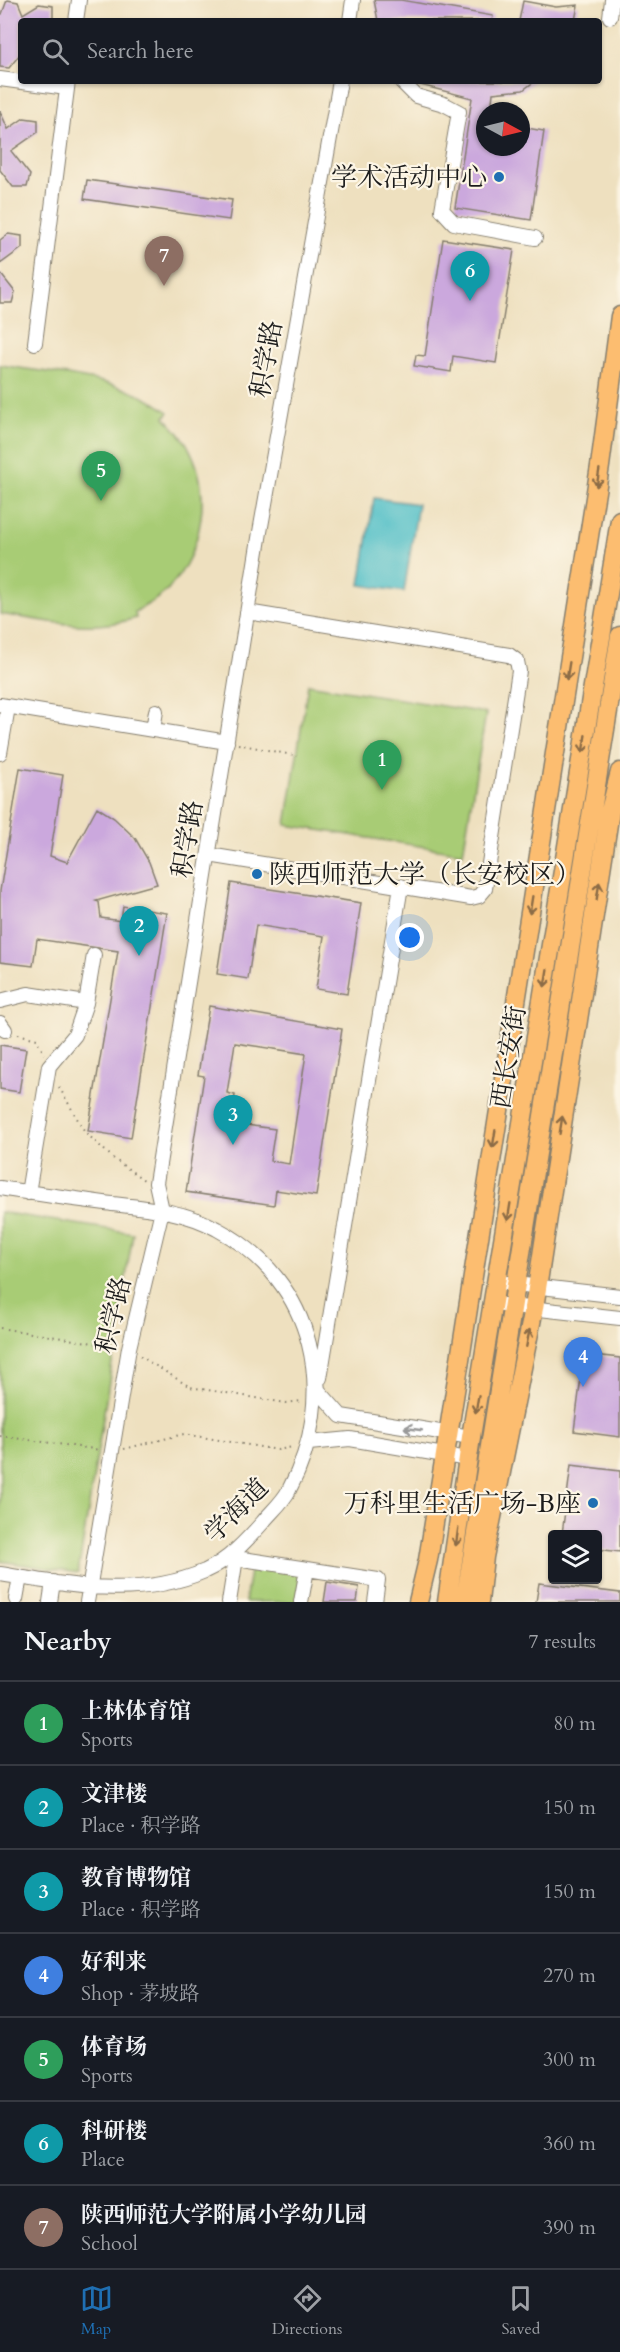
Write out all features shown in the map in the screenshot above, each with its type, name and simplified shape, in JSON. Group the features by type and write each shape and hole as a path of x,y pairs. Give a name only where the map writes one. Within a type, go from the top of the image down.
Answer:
{"main road":[{"path":"418,1602 428,1560 445,1455 598,478 620,316"},
{"name":"西长安街","path":"507,1283 620,520"},
{"name":"西长安街","path":"465,1602 503,1305 608,810 620,636"},
{"path":"479,1602 484,1557 534,1308 608,810 620,772"},
{"name":"西长安街","path":"447,1602 471,1437 503,1305"}],"street":[{"path":"76,18 79,0"},
{"path":"350,18 353,0"},
{"path":"360,18 362,0"},
{"path":"610,17 612,0"},
{"path":"0,80 18,81"},
{"path":"34,344 68,84"},
{"name":"积学路","path":"88,1595 129,1348 162,1210 156,1183 247,612 339,84"},
{"path":"404,84 416,96 444,104 459,112 442,210 454,224 535,238"},
{"path":"209,855 471,898 479,896 485,889 519,671 517,661 509,655 247,612"},
{"path":"0,753 4,706 227,742"},
{"path":"153,730 156,711"},
{"path":"317,1394 401,886"},
{"path":"28,1193 49,1066 75,1035 86,1003 94,955"},
{"path":"0,1001 28,994 86,1003"},
{"path":"0,1188 162,1210 194,1218 218,1229 263,1262 278,1279 294,1306 313,1356 317,1394 341,1416 471,1437"},
{"path":"507,1283 620,1296"},
{"path":"578,1313 580,1292"},
{"path":"503,1305 620,1318"},
{"name":"学海道","path":"0,1574 53,1582 88,1595 177,1581 235,1556 288,1492 309,1443 317,1394"},
{"path":"309,1443 350,1439 468,1459"},
{"path":"229,1602 235,1556 378,1580 375,1602"},
{"path":"302,1602 307,1569"},
{"path":"16,1599 20,1577"},
{"path":"50,1602 53,1582"}],"path":[{"path":"227,742 297,756"},
{"path":"3,1027 37,1039 49,1066"},
{"path":"59,1087 85,1132 141,1180 156,1183"},
{"path":"0,1328 129,1348 190,1387 286,1403 317,1394"},
{"path":"0,1436 112,1452 184,1434 278,1450 309,1443"}],"green space":[{"path":"0,365 88,379 130,391 169,412 165,417 188,446 196,464 202,501 197,538 181,573 162,595 135,612 136,618 102,625 85,625 0,614"},
{"path":"308,684 486,713 463,853 286,825"},
{"path":"0,1212 133,1233 78,1573 0,1561"},
{"path":"251,1565 297,1572 301,1577 298,1602 245,1602"}],"water":[{"path":"374,498 418,504 404,592 360,585"}],"building":[{"path":"7,0 18,2 23,14 39,4 53,6 53,18 18,18 18,57 9,68 0,67 0,14"},
{"path":"374,0 401,0 493,16 493,18 377,18"},
{"path":"523,1 556,7 578,5 576,18 520,18"},
{"name":"学术活动中心","path":"420,84 531,84 523,90 493,93 492,102 476,102 476,156 530,156 530,129 544,131 531,220 455,208 472,98"},
{"path":"0,111 8,129 24,118 38,120 38,132 11,151 30,175 27,187 13,187 0,170"},
{"path":"87,180 232,200 229,220 84,199"},
{"path":"8,234 22,236 22,248 0,264 0,240"},
{"path":"443,239 514,250 496,363 453,356 451,372 414,366 416,355 425,356"},
{"path":"0,273 15,292 12,303 0,303"},
{"path":"20,768 63,775 50,856 67,862 97,807 114,818 135,838 149,862 157,884 96,901 99,902 101,918 121,921 123,906 167,913 131,1138 88,1131 118,951 37,939 33,966 0,962 0,891"},
{"path":"231,883 361,903 347,994 316,989 324,936 256,925 248,979 217,974"},
{"path":"209,1006 342,1029 316,1196 276,1190 274,1205 186,1192 204,1076 198,1075","holes":["235,1043 306,1054 289,1164 270,1161 275,1129 231,1123 235,1095 227,1093"]},
{"path":"0,1045 26,1049 19,1092 0,1089"},
{"path":"584,1354 620,1358 620,1437 574,1431"},
{"name":"万科里生活广场-B座","path":"571,1465 620,1471 620,1552 602,1550 602,1530 563,1530"},
{"path":"327,1582 359,1587 357,1602 324,1602"},
{"path":"539,1583 620,1593 620,1602 536,1602"}],"place":[{"name":"学术活动中心","path":"499,177"},
{"name":"陕西师范大学附属小学幼儿园","path":"164,286"},
{"name":"科研楼","path":"470,301"},
{"name":"体育场","path":"101,501"},
{"name":"上林体育馆","path":"382,790"},
{"name":"陕西师范大学（长安校区）","path":"257,874"},
{"name":"文津楼","path":"139,956"},
{"name":"教育博物馆","path":"233,1145"},
{"name":"好利来","path":"583,1387"},
{"name":"万科里生活广场-B座","path":"593,1503"}]}
